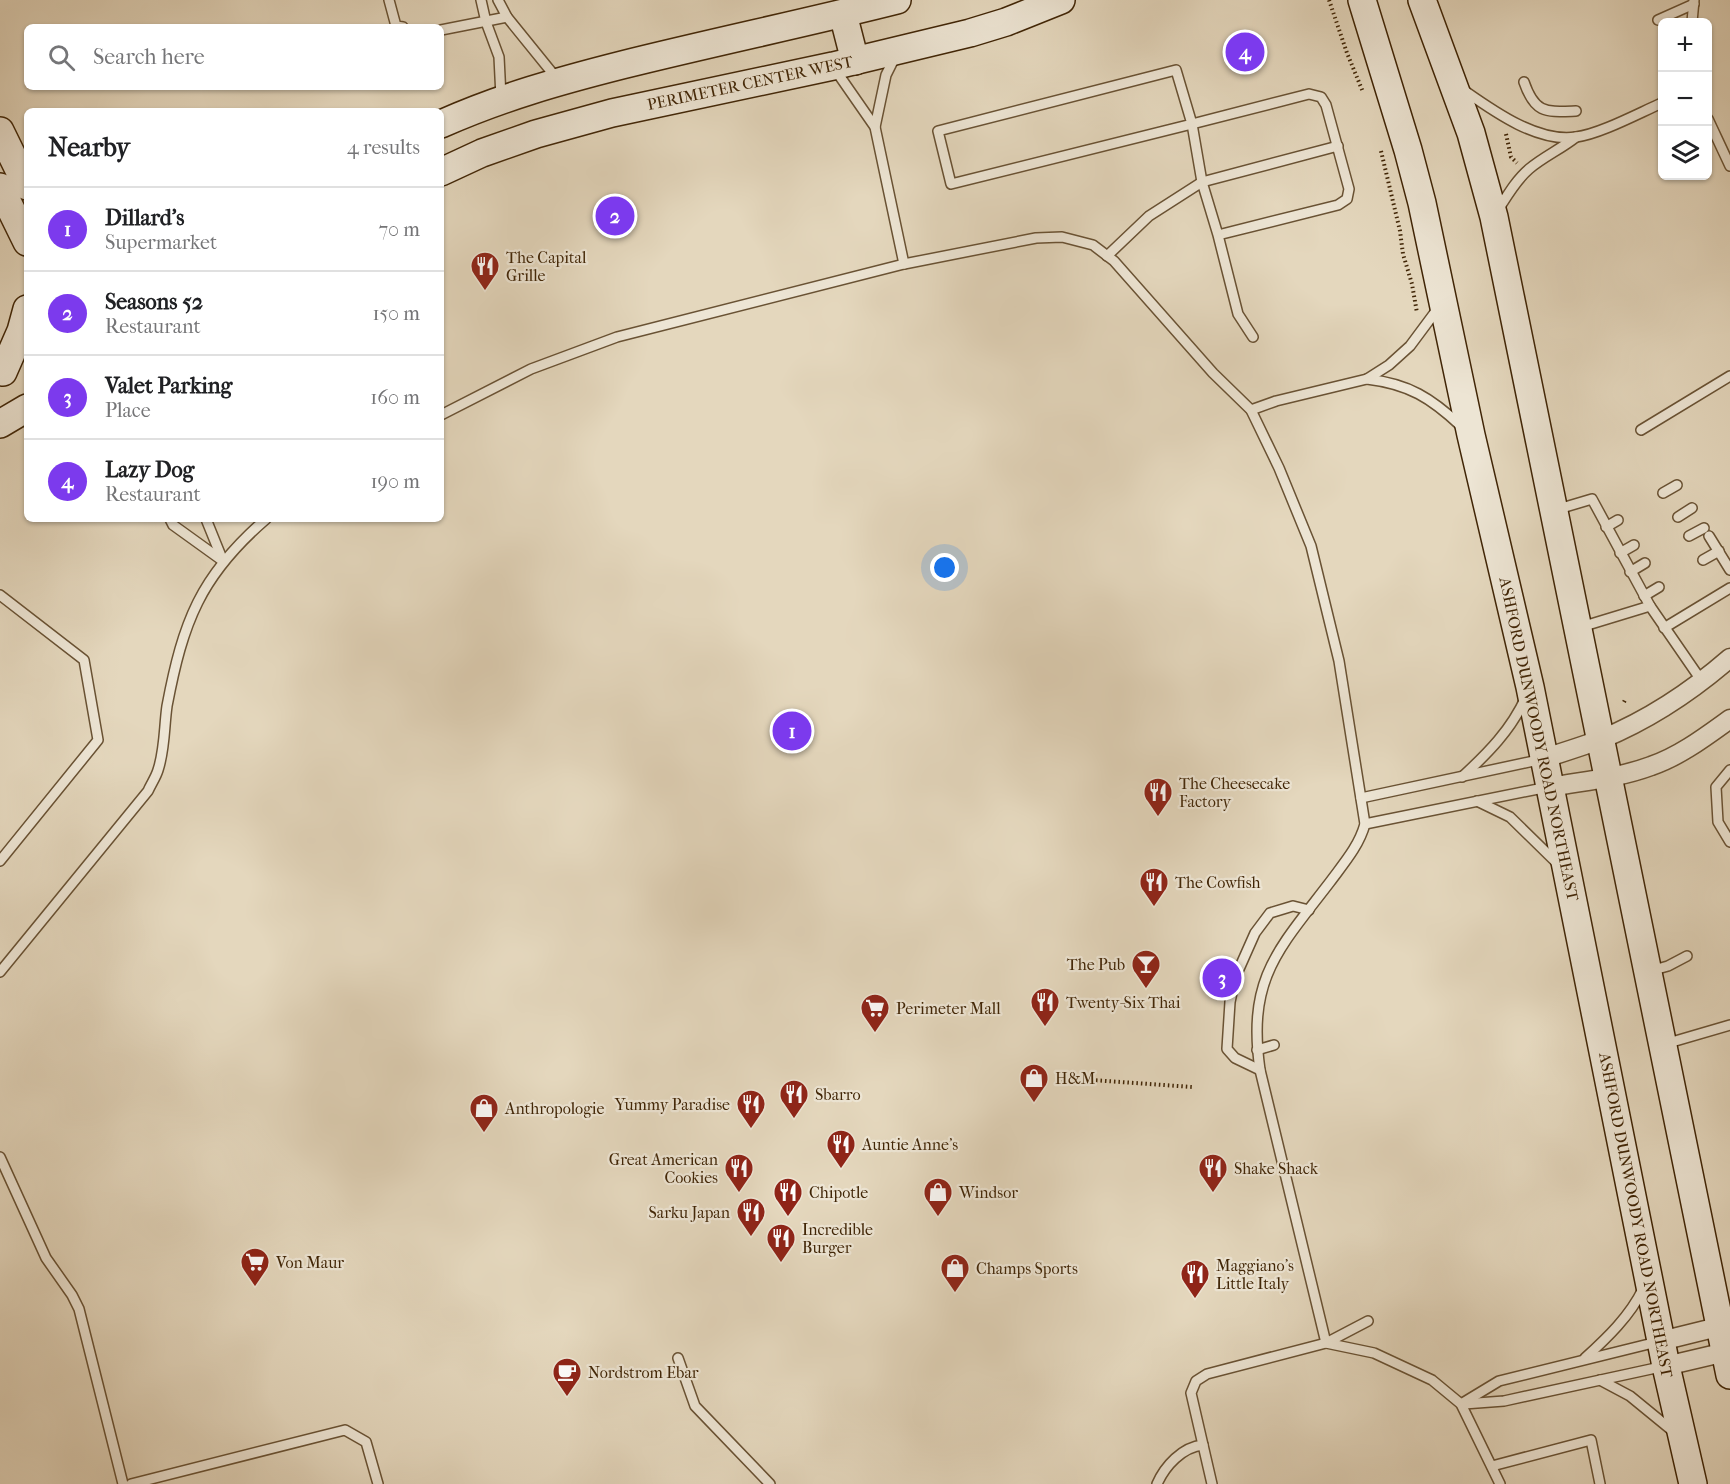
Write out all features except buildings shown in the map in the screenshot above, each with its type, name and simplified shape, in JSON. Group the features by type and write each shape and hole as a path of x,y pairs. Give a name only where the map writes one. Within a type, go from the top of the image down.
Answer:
{"main road":[{"path":"444,123 501,98 559,81 841,8 897,0"},
{"name":"PERIMETER CENTER WEST","path":"444,171 483,153 536,134 612,113 844,64 970,33 1061,0"},
{"name":"ASHFORD DUNWOODY ROAD NORTHEAST","path":"1362,0 1408,150 1530,687 1664,1353 1693,1484"},
{"path":"1422,0 1455,83 1494,217 1704,1251 1727,1346"},
{"path":"841,8 844,64"},
{"path":"0,131 24,180"},
{"path":"0,187 24,236"},
{"path":"1,373 24,320"},
{"path":"1,373 24,359"},
{"path":"0,424 24,410"},
{"path":"1704,1251 1730,1272"}],"street":[{"path":"1545,758 1601,739 1646,717 1730,658"},
{"path":"1551,787 1650,767 1678,754 1730,719"},
{"path":"1664,1353 1727,1346"},
{"path":"1664,1353 1727,1346"}],"lane":[{"path":"389,0 395,24"},
{"path":"481,0 486,22 499,57 501,98"},
{"path":"498,0 507,17 559,81"},
{"path":"1662,18 1694,2"},
{"path":"1692,18 1694,2"},
{"path":"444,29 507,17"},
{"path":"875,127 886,75 899,50"},
{"path":"844,64 875,127 904,264"},
{"path":"1218,235 1338,205 1347,199 1349,189 1326,105 1321,97 1310,94 1192,124 951,184 938,131 1176,70 1192,124 1202,182 1238,314 1253,337"},
{"path":"1524,82 1530,99 1548,112 1576,111"},
{"path":"1455,83 1493,110 1517,123 1557,137 1576,137"},
{"path":"1494,217 1509,192 1528,169 1576,137 1658,105"},
{"path":"1710,126 1730,166"},
{"path":"1107,256 1149,216 1202,182 1338,146"},
{"path":"444,413 531,369 617,337 904,264 1036,238 1062,237 1093,245 1107,256 1220,380 1251,410 1279,468 1311,546 1339,661 1365,824 1356,847 1287,936 1274,958 1262,986 1258,1007 1257,1050 1326,1343"},
{"path":"1251,410 1276,400 1367,379 1389,365 1410,346 1443,300"},
{"path":"1641,430 1730,376"},
{"path":"1367,379 1391,382 1414,391 1433,402 1471,435"},
{"path":"1663,493 1677,485"},
{"path":"1553,511 1592,499 1650,606 1701,680"},
{"path":"1677,517 1692,508"},
{"path":"1606,527 1618,520"},
{"path":"172,522 223,561"},
{"path":"207,522 223,561"},
{"path":"0,972 148,791 158,770 167,708 179,651 196,602 223,561 263,522"},
{"path":"1689,536 1706,532 1730,570"},
{"path":"1620,553 1634,545"},
{"path":"1703,560 1719,551"},
{"path":"1630,572 1645,563"},
{"path":"1644,596 1659,587"},
{"path":"1664,628 1730,588"},
{"path":"0,595 84,660 98,740 0,861"},
{"path":"1577,628 1650,606"},
{"path":"1462,777 1506,733 1517,717 1530,687"},
{"path":"1361,798 1545,758"},
{"path":"1730,770 1716,787 1718,822 1730,842"},
{"path":"1365,824 1551,787"},
{"path":"1477,801 1510,817 1543,846 1568,875"},
{"path":"1260,1070 1235,1058 1227,1049 1230,1002 1235,978 1255,933 1269,913 1293,906 1309,909"},
{"path":"1648,972 1668,966 1687,956"},
{"path":"1663,1044 1730,1025"},
{"path":"1257,1050 1274,1045"},
{"path":"0,1157 46,1258 79,1309 123,1484"},
{"path":"1582,1361 1604,1341 1631,1309 1645,1284 1648,1272"},
{"path":"1212,1484 1191,1393 1196,1381 1207,1374 1326,1343 1368,1321"},
{"path":"1326,1343 1374,1353 1432,1380 1461,1404 1500,1484"},
{"path":"1461,1404 1499,1381 1582,1361 1664,1353"},
{"path":"1461,1404 1504,1401 1600,1380 1664,1353"},
{"path":"678,1358 694,1407 770,1484"},
{"path":"1600,1380 1614,1386 1647,1408 1683,1440"},
{"path":"130,1484 345,1430 366,1442 378,1484"},
{"path":"1492,1466 1591,1440 1600,1484"},
{"path":"1157,1484 1174,1459 1192,1446 1203,1445"}],"path":[{"path":"1329,0 1365,96"},
{"path":"1503,125 1511,157 1520,166"},
{"path":"1379,144 1392,194 1403,254 1412,284 1420,334"},
{"path":"1617,703 1625,700 1627,709"},
{"path":"1060,1080 1192,1087"}],"place":[{"name":"Lazy Dog","path":"1245,52"},
{"name":"Seasons 52","path":"615,216"},
{"name":"The Capital Grille","path":"485,292"},
{"name":"Dillard's","path":"792,731"},
{"name":"The Cheesecake Factory","path":"1158,818"},
{"name":"The Cowfish","path":"1154,908"},
{"name":"Valet Parking","path":"1222,978"},
{"name":"The Pub","path":"1146,990"},
{"name":"Twenty-Six Thai","path":"1045,1028"},
{"name":"Perimeter Mall","path":"875,1034"},
{"name":"H&M","path":"1034,1104"},
{"name":"Sbarro","path":"794,1120"},
{"name":"Yummy Paradise","path":"751,1130"},
{"name":"Anthropologie","path":"484,1134"},
{"name":"Auntie Anne's","path":"841,1170"},
{"name":"Great American Cookies","path":"739,1194"},
{"name":"Shake Shack","path":"1213,1194"},
{"name":"Chipotle","path":"788,1218"},
{"name":"Windsor","path":"938,1218"},
{"name":"Sarku Japan","path":"751,1238"},
{"name":"Incredible Burger","path":"781,1264"},
{"name":"Von Maur","path":"255,1288"},
{"name":"Champs Sports","path":"955,1294"},
{"name":"Maggiano's Little Italy","path":"1195,1300"},
{"name":"Nordstrom Ebar","path":"567,1398"}]}
